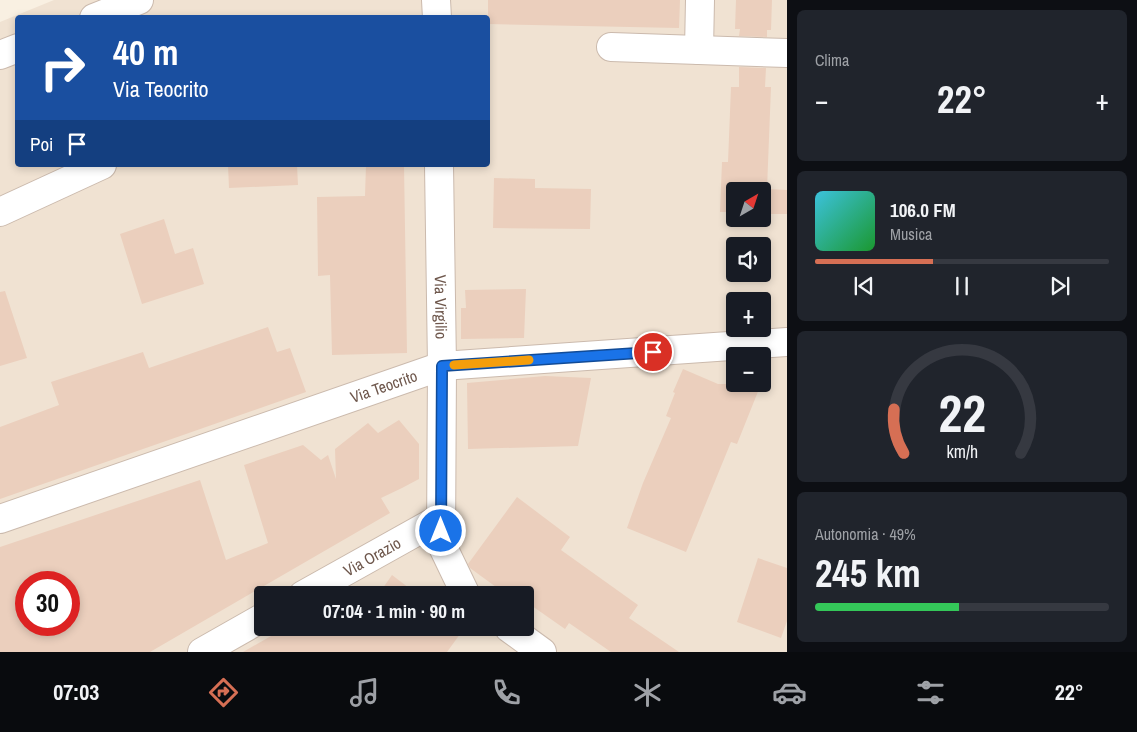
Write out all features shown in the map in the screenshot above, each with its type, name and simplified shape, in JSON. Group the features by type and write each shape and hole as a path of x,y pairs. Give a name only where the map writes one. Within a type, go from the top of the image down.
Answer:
{"street":[{"path":"102,15 139,0"},
{"path":"436,0 437,15"},
{"path":"699,50 700,0"},
{"path":"611,47 787,53"},
{"path":"0,55 15,49"},
{"path":"0,212 98,167"},
{"name":"Via Virgilio","path":"438,167 442,366 441,544 462,586"},
{"name":"Via Teocrito","path":"0,519 442,366 787,342"},
{"name":"Via Orazio","path":"319,586 441,518"},
{"path":"202,652 254,623"},
{"path":"520,636 542,652"}],"shaded area":[{"path":"54,0 787,0 787,652 0,652 0,22 15,16 15,167 490,167 490,15 17,15"}],"building":[{"path":"488,0 680,0 679,28 490,24 490,15 488,15"},
{"path":"736,0 772,0 771,30 767,30 767,37 739,36 740,29 735,29"},
{"path":"739,67 766,68 765,87 771,87 767,182 726,182 726,212 720,212 722,162 728,162 731,87 739,87"},
{"path":"228,167 297,167 298,185 229,188"},
{"path":"366,167 404,167 407,353 332,355 330,275 318,276 317,197 365,196"},
{"path":"494,178 535,179 535,188 591,189 590,229 493,228"},
{"path":"771,189 787,190 787,214 771,214"},
{"path":"164,219 175,254 193,248 204,284 142,304 120,234"},
{"path":"526,289 524,338 461,339 461,308 466,308 465,290"},
{"path":"5,291 27,358 0,366 0,292"},
{"path":"268,327 277,352 290,348 306,392 0,499 0,427 59,405 51,382 143,352 149,368"},
{"path":"683,369 718,384 726,384 726,392 758,392 737,444 731,442 686,552 627,528 643,483 671,418 666,416 675,393 673,392"},
{"path":"545,376 591,378 578,446 468,449 467,383"},
{"path":"399,420 419,444 419,479 381,498 390,513 264,586 254,586 254,592 150,652 0,652 0,547 200,480 226,560 268,543 244,465 303,445 321,460 328,455 336,479 335,449 368,423 378,433"},
{"path":"517,497 570,537 561,550 638,605 629,618 679,652 611,652 569,623 565,629 534,607 534,586 495,586 470,568 468,564"},
{"path":"758,558 787,568 787,621 781,638 737,622"},
{"path":"392,575 406,586 384,586"},
{"path":"271,636 459,636 447,652 243,652"}],"slow traffic":[{"path":"454,365 529,360"}],"route":[{"path":"441,531 442,366 653,352"}]}
